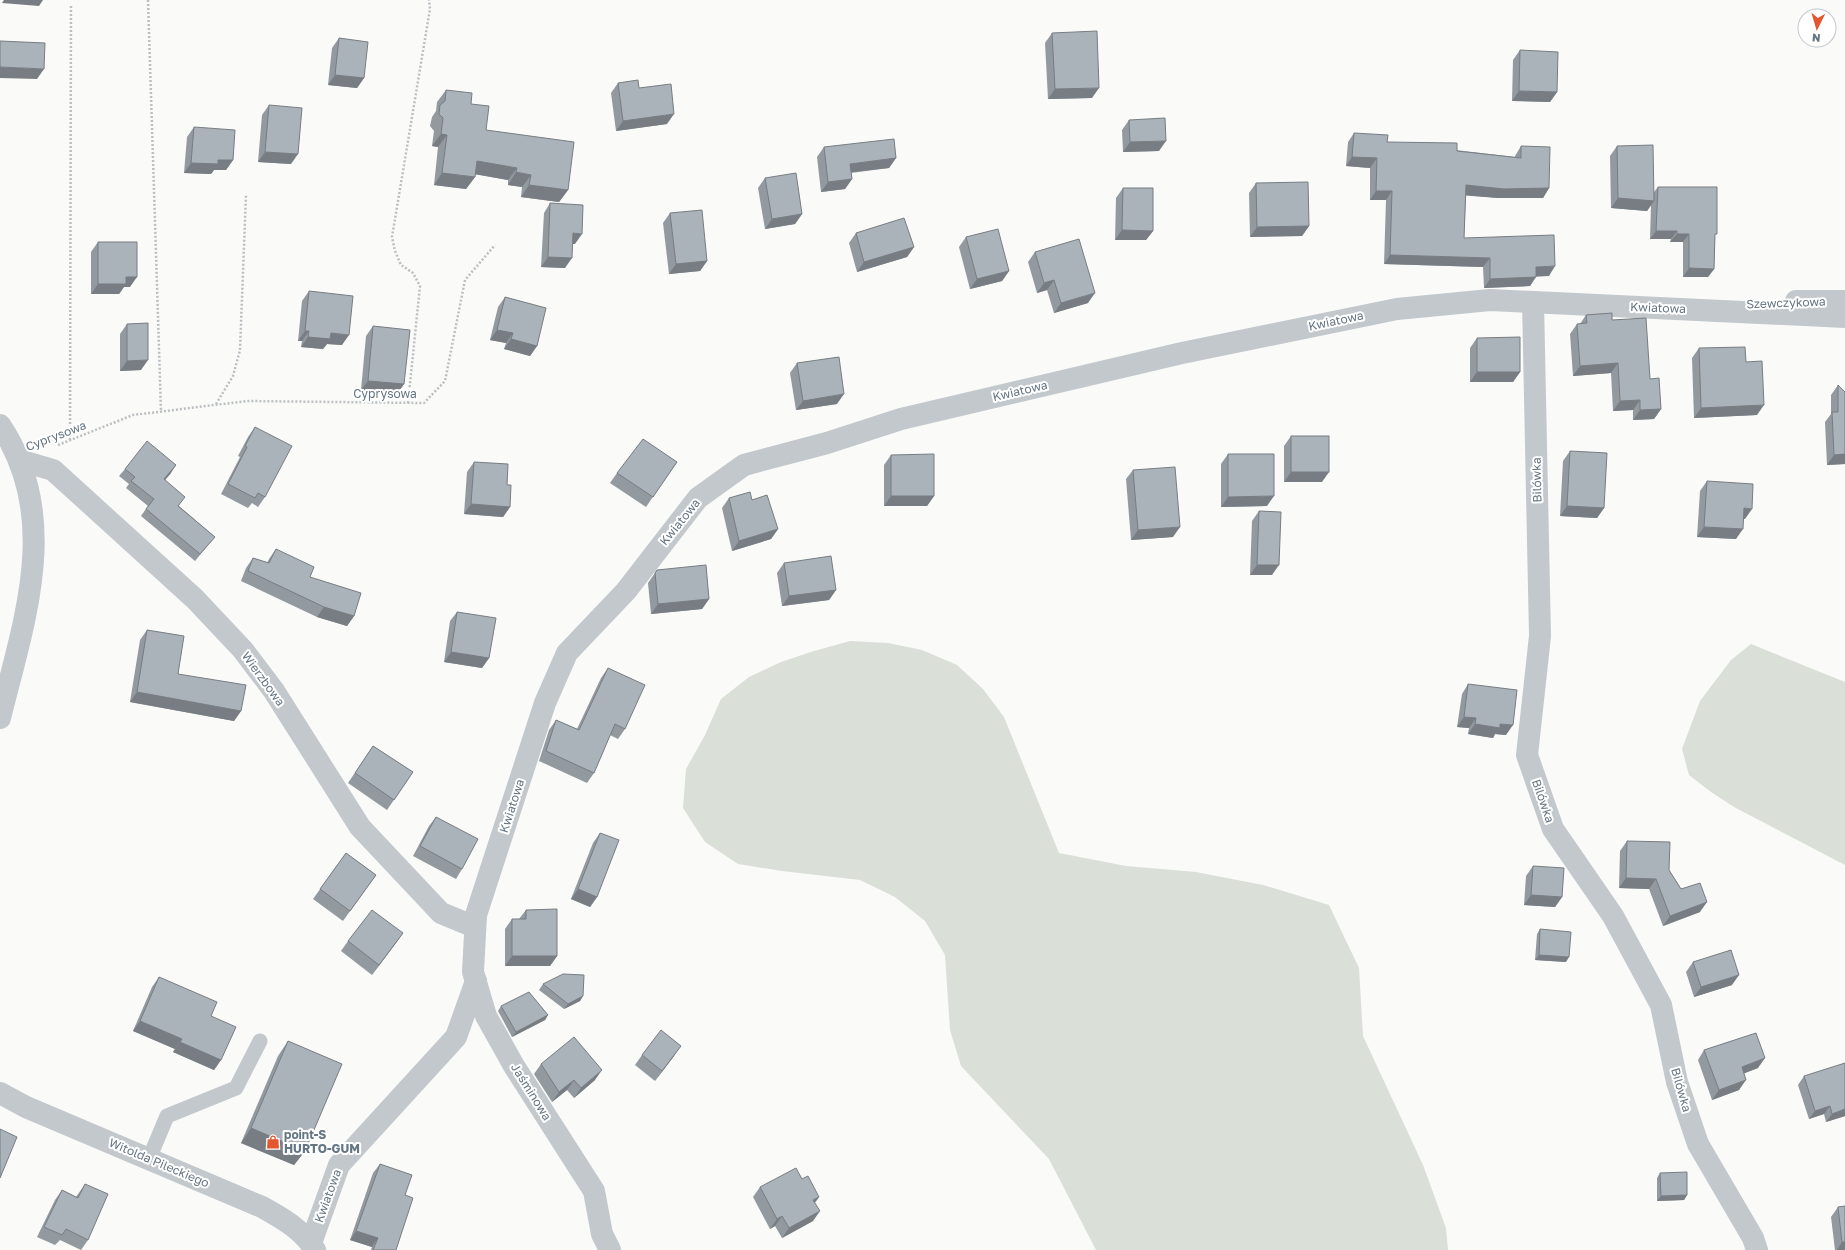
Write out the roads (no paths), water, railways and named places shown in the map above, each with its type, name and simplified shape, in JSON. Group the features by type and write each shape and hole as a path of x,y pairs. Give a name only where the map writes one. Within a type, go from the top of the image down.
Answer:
{"street":[{"name":"Kwiatowa","path":"475,927 476,915 545,703 567,653 626,591 698,498 744,465 827,443 901,419 1190,351 1397,309 1490,300 1845,317"},
{"name":"Szewczykowa","path":"1728,311 1740,305 1771,301 1845,301"},
{"name":"Bilówka","path":"1533,302 1540,636 1527,755 1553,829 1613,916 1661,1005 1677,1082 1698,1144 1753,1238 1757,1250"},
{"path":"0,425 19,460 29,486 35,523 32,577 24,623 0,718"},
{"name":"Wierzbowa","path":"19,460 53,470 195,599 243,650 274,691 360,827 441,913 475,927"},
{"name":"Jaśminowa","path":"475,927 473,972 486,1016 514,1066 594,1191 602,1234 610,1250"},
{"name":"Kwiatowa","path":"313,1247 339,1165 456,1038 476,981"},
{"name":"Witolda Pileckiego","path":"0,1093 26,1107 262,1207 282,1218 313,1247"}],"lane":[{"path":"149,1159 167,1116 236,1088 260,1041"}],"place":[{"name":"point-S HURTO-GUM","path":"273,1142"}]}
